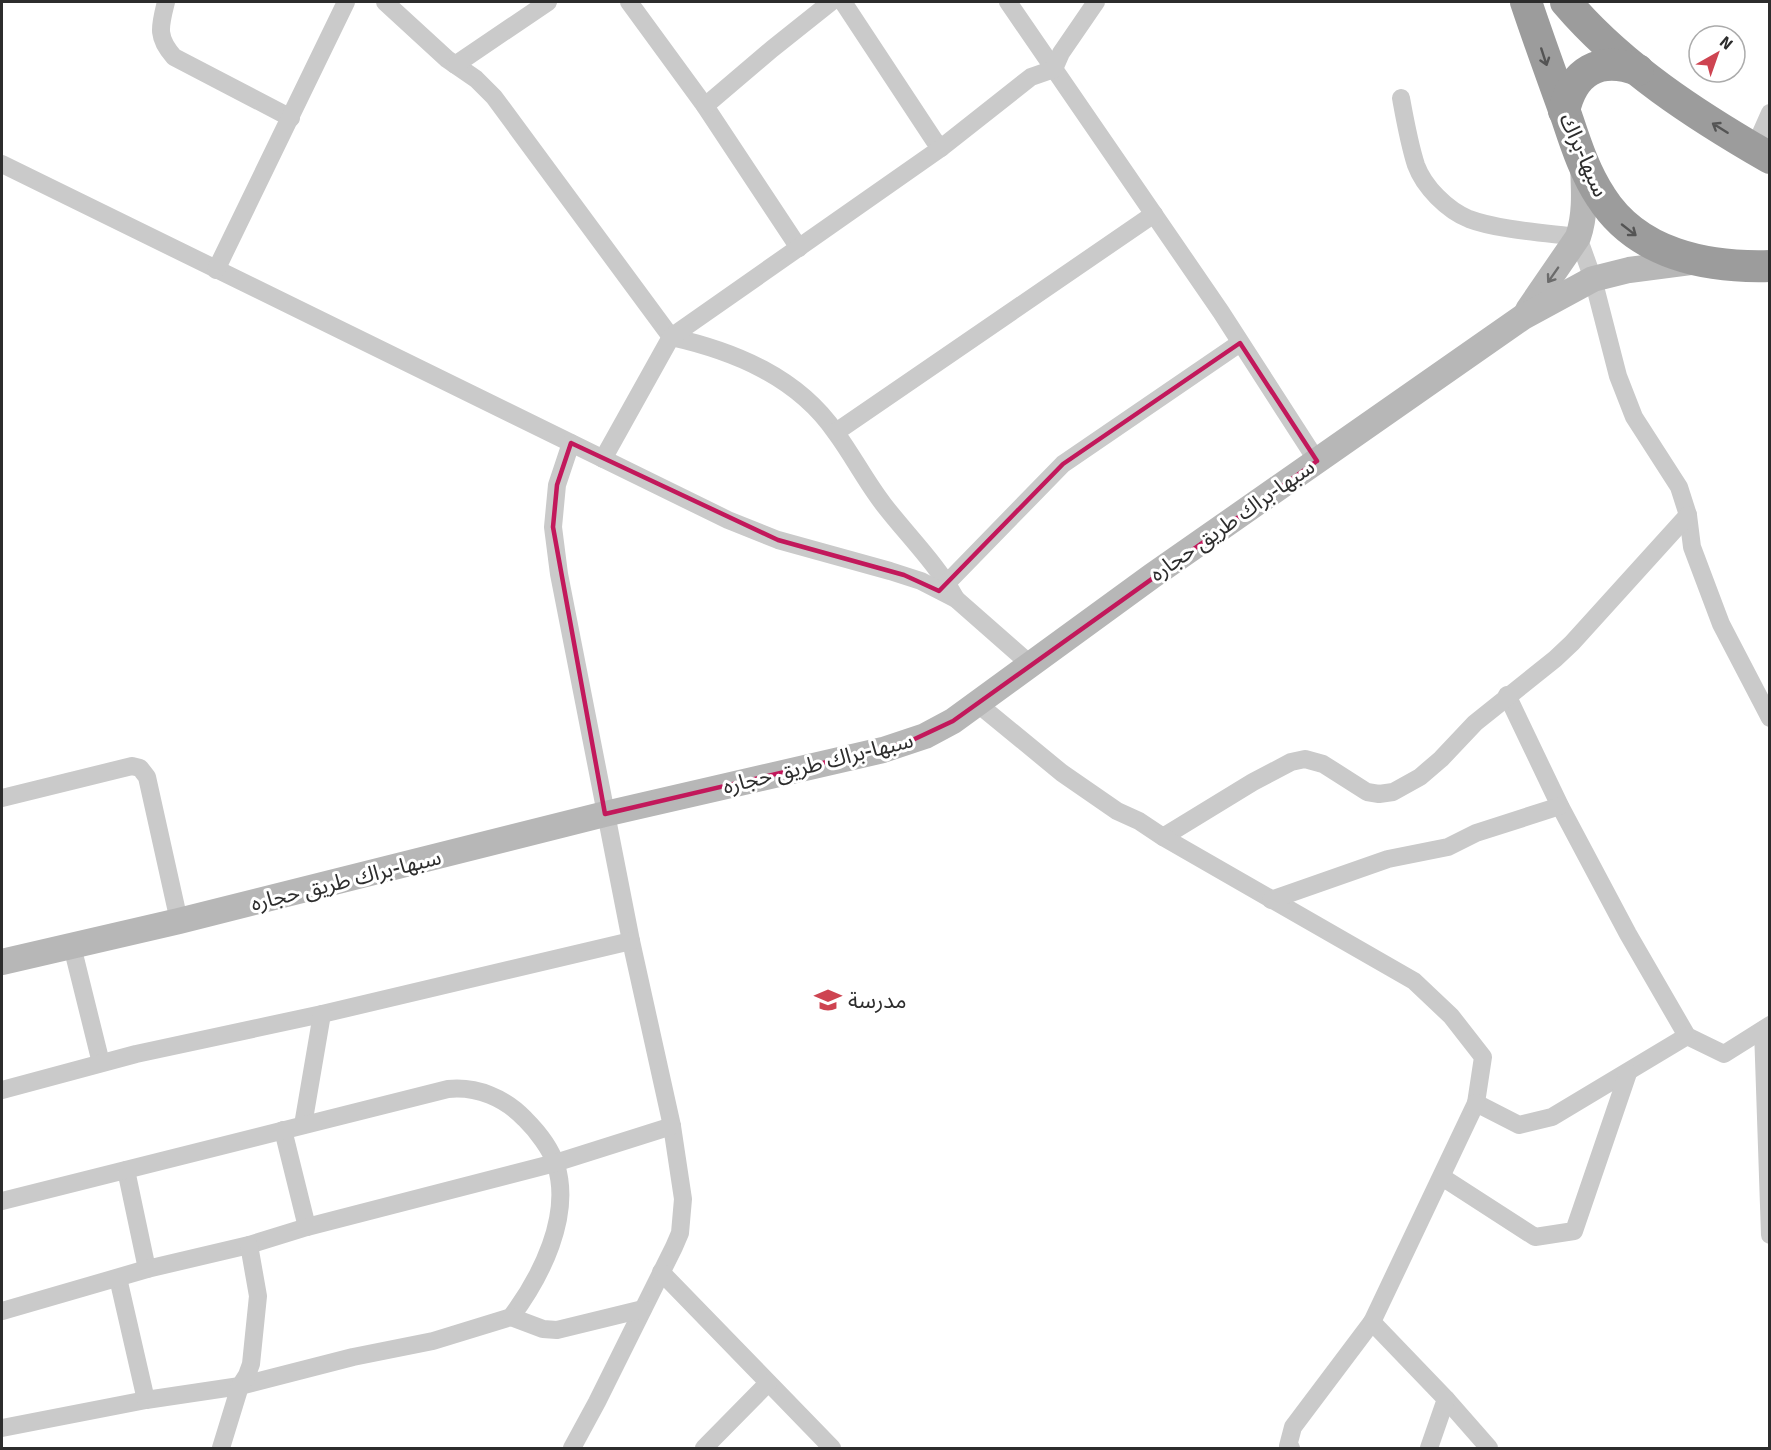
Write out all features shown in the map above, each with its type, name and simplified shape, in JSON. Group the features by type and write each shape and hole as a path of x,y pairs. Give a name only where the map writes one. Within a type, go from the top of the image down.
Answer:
{"highway":[{"name":"سبها-براك","path":"1526,2 1550,75 1583,162 1600,197 1617,220 1646,242 1698,261 1770,266"},
{"path":"1566,2 1638,70 1690,109 1762,154"},
{"path":"1564,111 1568,95 1576,80 1590,70 1606,64 1623,64 1638,70"}],"main road":[{"name":"سبها-براك طريق حجاره","path":"1522,317 1578,237 1582,225 1584,199 1583,162"},
{"name":"سبها-براك طريق حجاره","path":"2,962 179,921 605,814 883,750 925,736 978,704 1030,664 1522,317 1593,279 1629,270 1698,261"}],"street":[{"path":"166,2 160,25 161,37 174,57 291,118"},
{"path":"216,270 346,2"},
{"path":"385,2 454,65 476,79 494,97 671,337 703,344 732,354 792,386 810,401 836,432 883,504 924,552 951,591 1030,664"},
{"path":"454,65 548,2"},
{"path":"629,2 705,106 799,248"},
{"path":"705,106 831,2"},
{"path":"843,2 941,148"},
{"path":"1008,2 1154,214 1317,461"},
{"path":"603,459 671,337 941,148 1031,77 1054,69 1061,53 1096,2"},
{"path":"1401,98 1419,172 1436,195 1453,209 1469,219 1578,237 1593,279 1618,376 1630,407 1679,488 1688,515 1692,547 1721,624 1770,718"},
{"path":"1762,154 1770,113"},
{"path":"2,164 728,520 778,540 904,575 951,591"},
{"path":"836,432 1154,214"},
{"path":"951,591 1063,464 1240,343"},
{"path":"572,443 557,485 553,527 559,574 605,814 672,1126 683,1199 680,1233 572,1449"},
{"path":"1163,837 1253,782 1291,762 1305,759 1323,764 1367,792 1379,794 1393,792 1419,777 1441,759 1475,723 1572,643 1688,515"},
{"path":"1507,696 1560,806 1628,934 1687,1036 1724,1054 1766,1027"},
{"path":"978,704 1062,772 1117,811 1139,821 1271,900 1414,981 1451,1016 1483,1057 1476,1103 1372,1322 1293,1427 1288,1446 1291,1449"},
{"path":"2,798 132,766 140,768 147,777 179,921"},
{"path":"1271,900 1388,859 1448,847 1476,833 1560,806"},
{"path":"2,1090 136,1053 322,1014 631,941"},
{"path":"72,946 101,1063"},
{"path":"303,1125 322,1014"},
{"path":"1766,1027 1770,1235"},
{"path":"1476,1103 1519,1125 1552,1117 1687,1036"},
{"path":"1442,1177 1535,1237 1574,1231 1628,1073"},
{"path":"2,1201 448,1089 481,1091 516,1109 541,1138 555,1163 560,1188 554,1236 538,1275 511,1317 433,1341 353,1357 240,1386 146,1400 2,1428"},
{"path":"2,1311 147,1269 249,1245 307,1227 555,1163 672,1126"},
{"path":"283,1130 307,1227"},
{"path":"126,1170 147,1269"},
{"path":"221,1449 240,1386 251,1364 257,1311 257,1287 249,1245"},
{"path":"661,1272 832,1449"},
{"path":"118,1278 146,1400"},
{"path":"511,1317 532,1326 550,1330 643,1309"},
{"path":"1372,1322 1446,1399 1489,1449"},
{"path":"704,1449 768,1383"},
{"path":"1429,1449 1446,1399"}],"highlighted area":[{"path":"1240,343 1317,461 953,721 904,744 605,814 553,527 557,485 571,443 778,540 904,575 939,591 1063,464"}],"place":[{"name":"مدرسة","path":"828,1000"}]}
